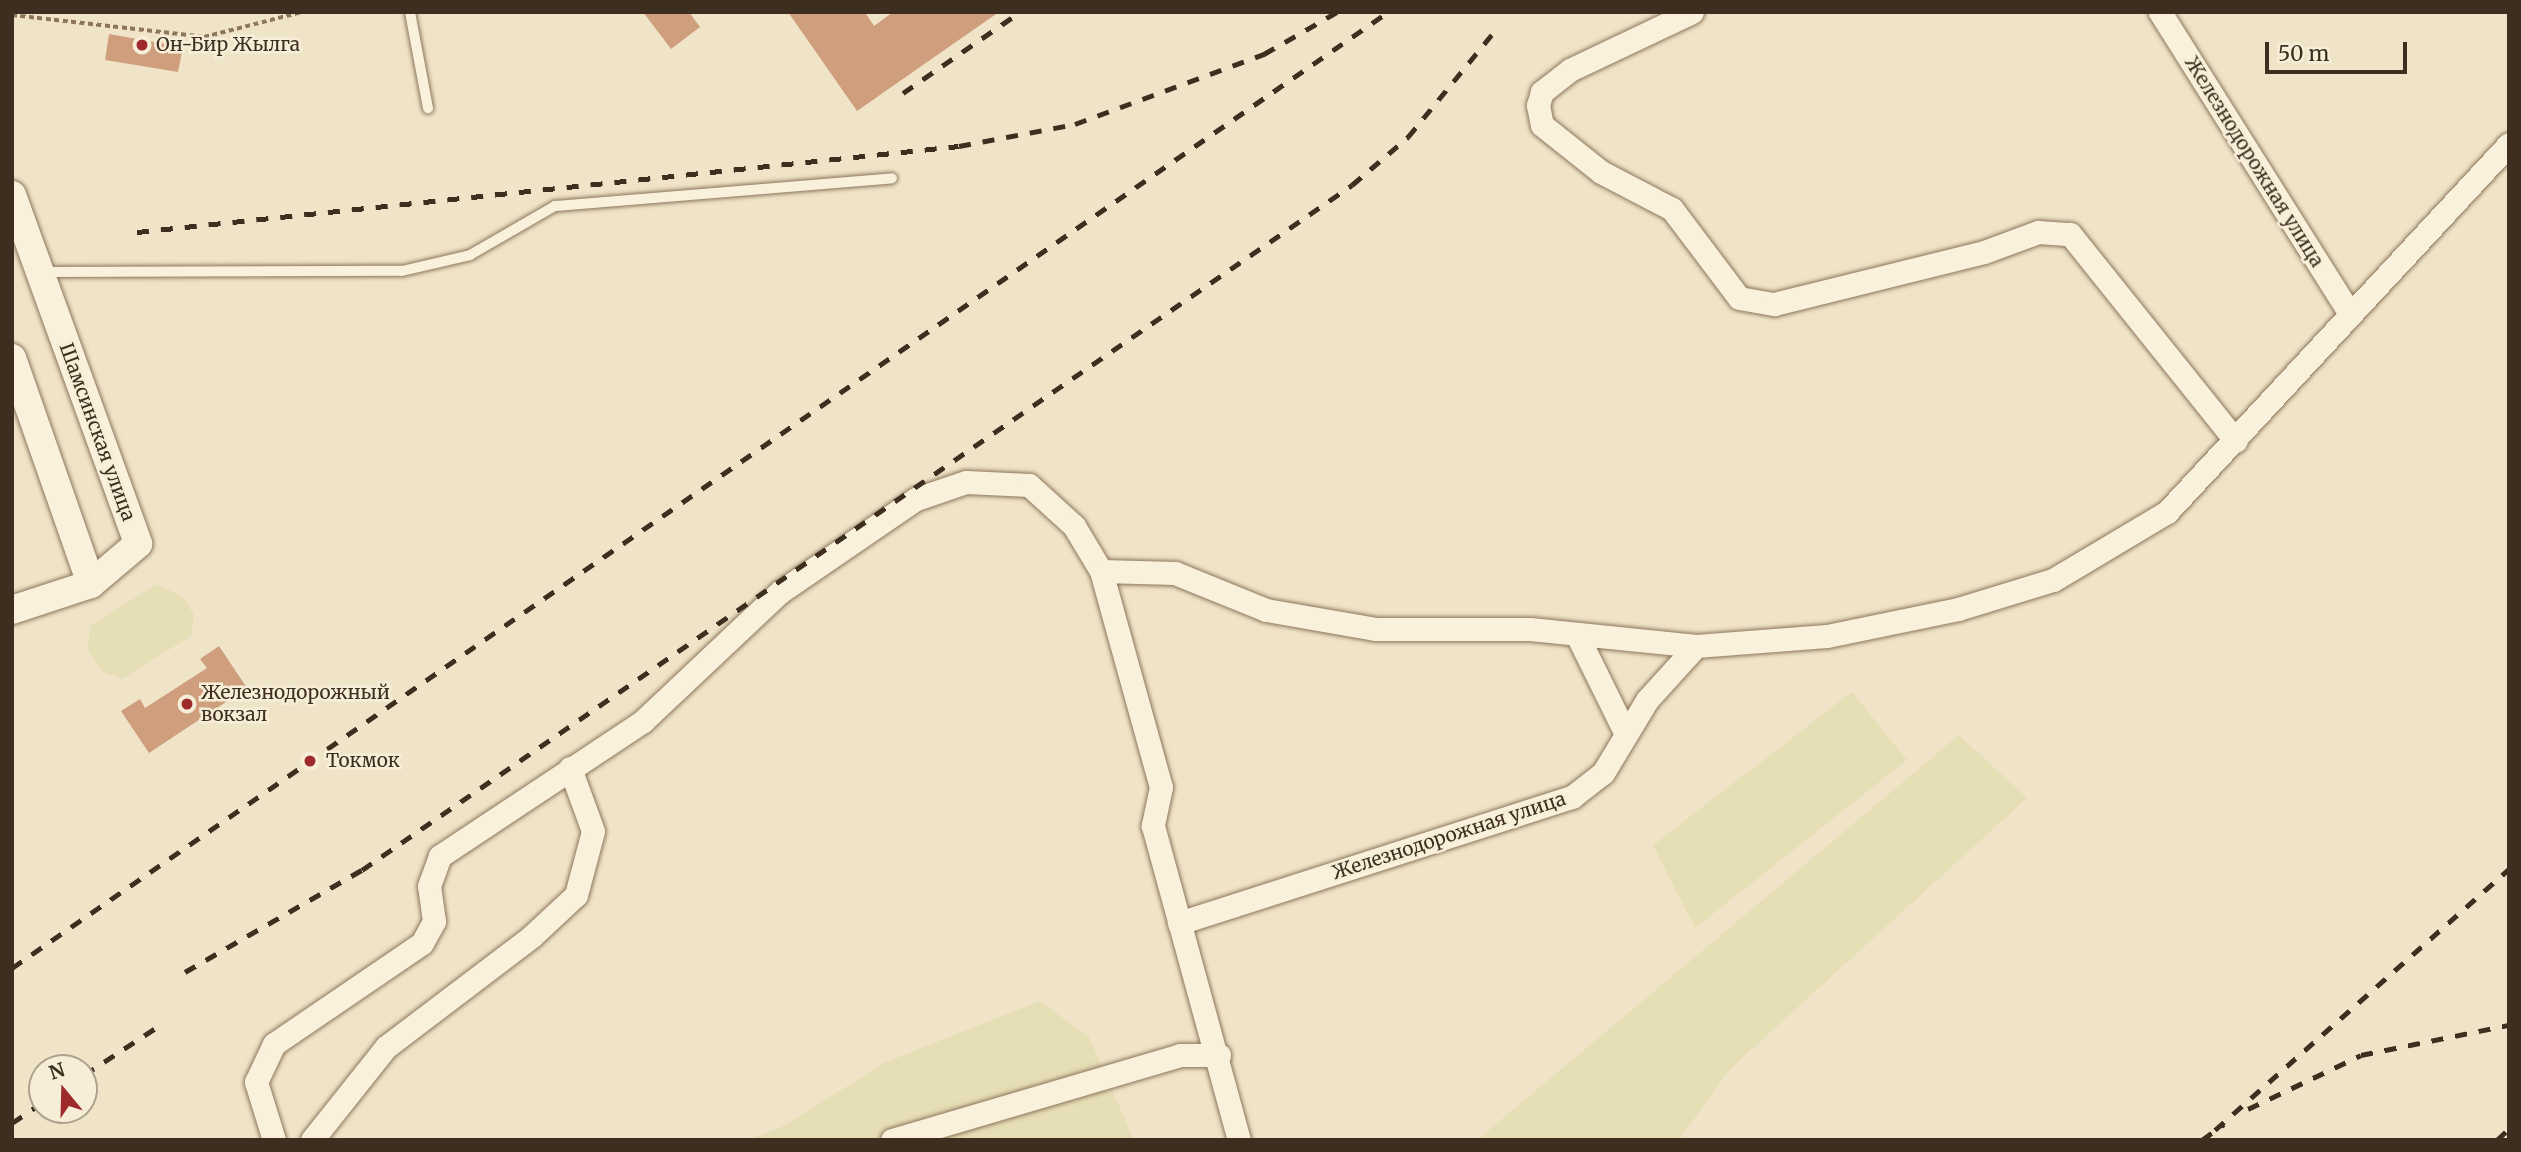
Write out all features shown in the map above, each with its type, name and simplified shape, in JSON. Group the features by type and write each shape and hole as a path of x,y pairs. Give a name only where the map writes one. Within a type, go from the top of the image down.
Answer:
{"street":[{"path":"1692,12 1570,70 1542,92 1538,105 1542,125 1601,172 1672,209 1739,298 1774,304 1984,252 2038,232 2070,234 2236,441"},
{"name":"Железнодорожная улица","path":"2160,12 2349,312"},
{"path":"1101,571 1175,573 1266,610 1377,629 1530,629 1579,639 1696,646 1827,636 2053,580 2167,512 2236,441 2349,312 2509,144"},
{"name":"Шамсинская улица","path":"12,195 138,544 91,584"},
{"path":"12,358 91,584 12,610"},
{"path":"274,1140 256,1082 274,1044 422,943 434,920 429,886 440,856 643,721 780,592 916,499 965,482 1029,485 1074,526 1101,571 1161,787 1153,827 1219,1055 1239,1140"},
{"path":"1579,639 1625,732"},
{"name":"Железнодорожная улица","path":"1179,923 1573,797 1603,773 1625,732 1696,646"},
{"path":"312,1140 386,1047 532,936 576,895 593,831 570,768"},
{"path":"891,1140 1180,1055 1219,1055"}],"lane":[{"path":"410,12 428,108"},
{"path":"40,272 402,271 470,255 555,206 892,178"}],"path":[{"path":"12,15 204,37 302,12"}],"shaded area":[{"path":"157,584 182,596 194,615 191,636 122,679 103,672 87,649 91,625"},
{"path":"1852,692 1907,760 1695,928 1653,845"},
{"path":"1959,735 2027,798 1730,1069 1679,1140 1477,1140"},
{"path":"1040,1001 1089,1037 1134,1140 748,1140 780,1128 886,1062"}],"building":[{"path":"643,12 689,12 700,27 671,49"},
{"path":"788,12 865,12 874,26 893,12 999,12 857,111"},
{"path":"109,34 183,47 178,72 105,60"},
{"name":"Железнодорожный вокзал","path":"219,646 247,688 149,753 121,711 140,699 145,708 207,668 200,659"}],"railway":[{"path":"903,93 1020,12"},
{"path":"137,232 959,146 1075,124 1264,54 1337,12"},
{"path":"12,968 1388,12"},
{"path":"185,972 362,870 1352,185 1408,137 1494,32"},
{"path":"2215,1130 2509,869"},
{"path":"98,1066 160,1025"},
{"path":"2248,1109 2361,1055 2509,1025"},
{"path":"12,1123 28,1112"},
{"path":"2202,1140 2224,1124"},
{"path":"2497,1140 2509,1129"}],"place":[{"name":"Он-Бир Жылга","path":"142,45"},
{"name":"Железнодорожный вокзал","path":"187,704"},
{"name":"Токмок","path":"310,761"}]}
